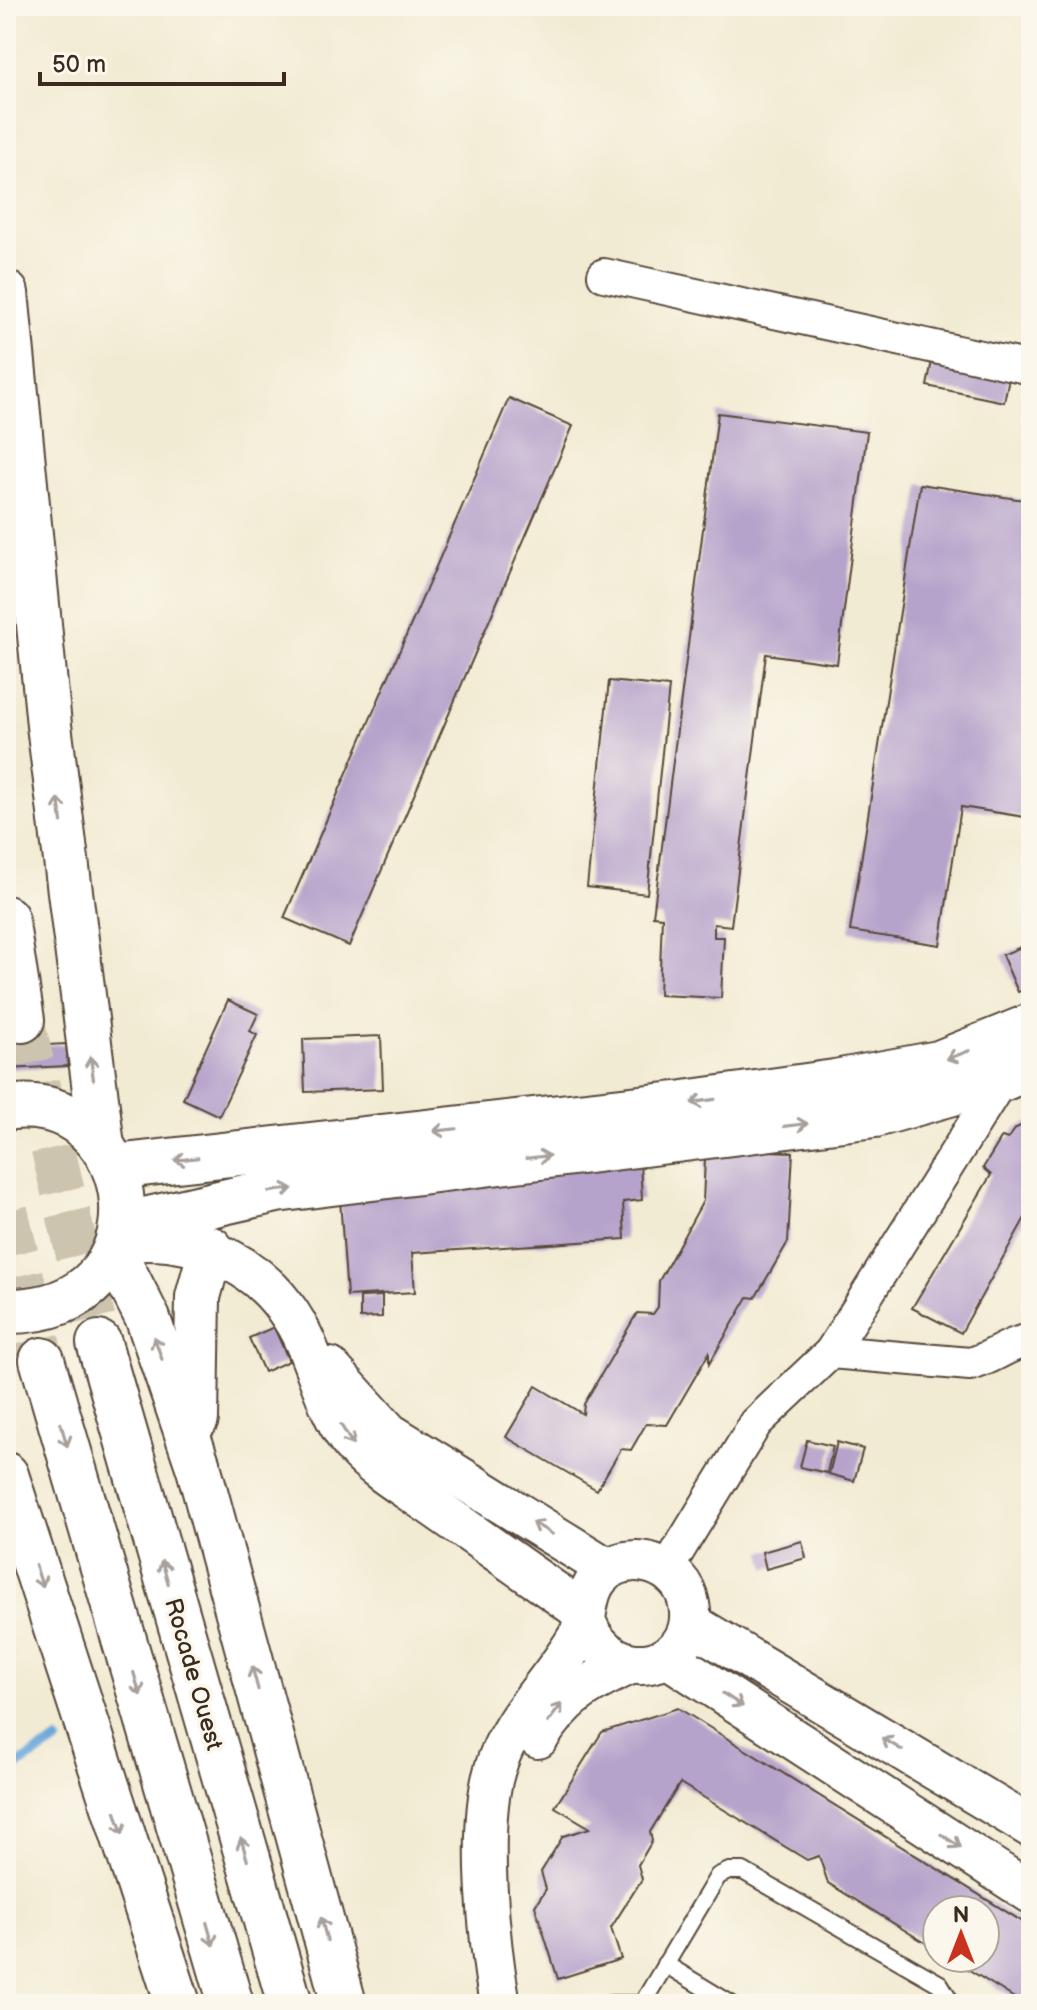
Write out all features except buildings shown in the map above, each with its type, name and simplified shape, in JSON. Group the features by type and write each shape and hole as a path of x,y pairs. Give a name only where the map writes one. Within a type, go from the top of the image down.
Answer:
{"main road":[{"path":"6,293 49,725 108,1156 121,1186 118,1240 199,1469 344,2004"},
{"path":"6,918 22,1020"},
{"path":"108,1156 684,1103 835,1082 939,1063 1031,1026"},
{"path":"6,1311 35,1312 68,1301 95,1281 118,1240 276,1190 875,1115 1017,1073"},
{"path":"6,1108 19,1106 51,1110 79,1125 108,1156"},
{"path":"199,1469 196,1315 202,1277 211,1249"},
{"name":"Rocade Ouest","path":"99,1343 290,2004"},
{"path":"42,1360 231,2004"},
{"path":"6,1475 178,2004"}],"street":[{"path":"604,275 1031,368"},
{"path":"667,1569 756,1423 831,1352 1017,1073"},
{"path":"118,1240 157,1240 211,1249 257,1276 281,1300 304,1338 353,1445 370,1462 585,1618 594,1642 609,1657 628,1665 648,1665 667,1657 682,1642 690,1623 687,1593 667,1569 648,1562 628,1562 608,1569 591,1588 585,1618 500,1752 490,1790 487,1828 492,1938 500,2004"},
{"path":"831,1352 970,1364 988,1360 1026,1333"},
{"path":"304,1338 389,1433 608,1569"},
{"path":"690,1623 1031,1827"},
{"path":"667,1657 1031,1893"},
{"path":"487,1828 512,1778 558,1709 586,1685 628,1665"}],"lane":[{"path":"611,2004 642,2004 718,1876 729,1871 743,1871 940,1984 952,2004"},
{"path":"665,1964 731,2004"}],"waterway":[{"path":"6,1772 57,1741"}],"tunnel":[{"path":"22,1020 99,1343"},
{"path":"6,1211 42,1360"}]}
